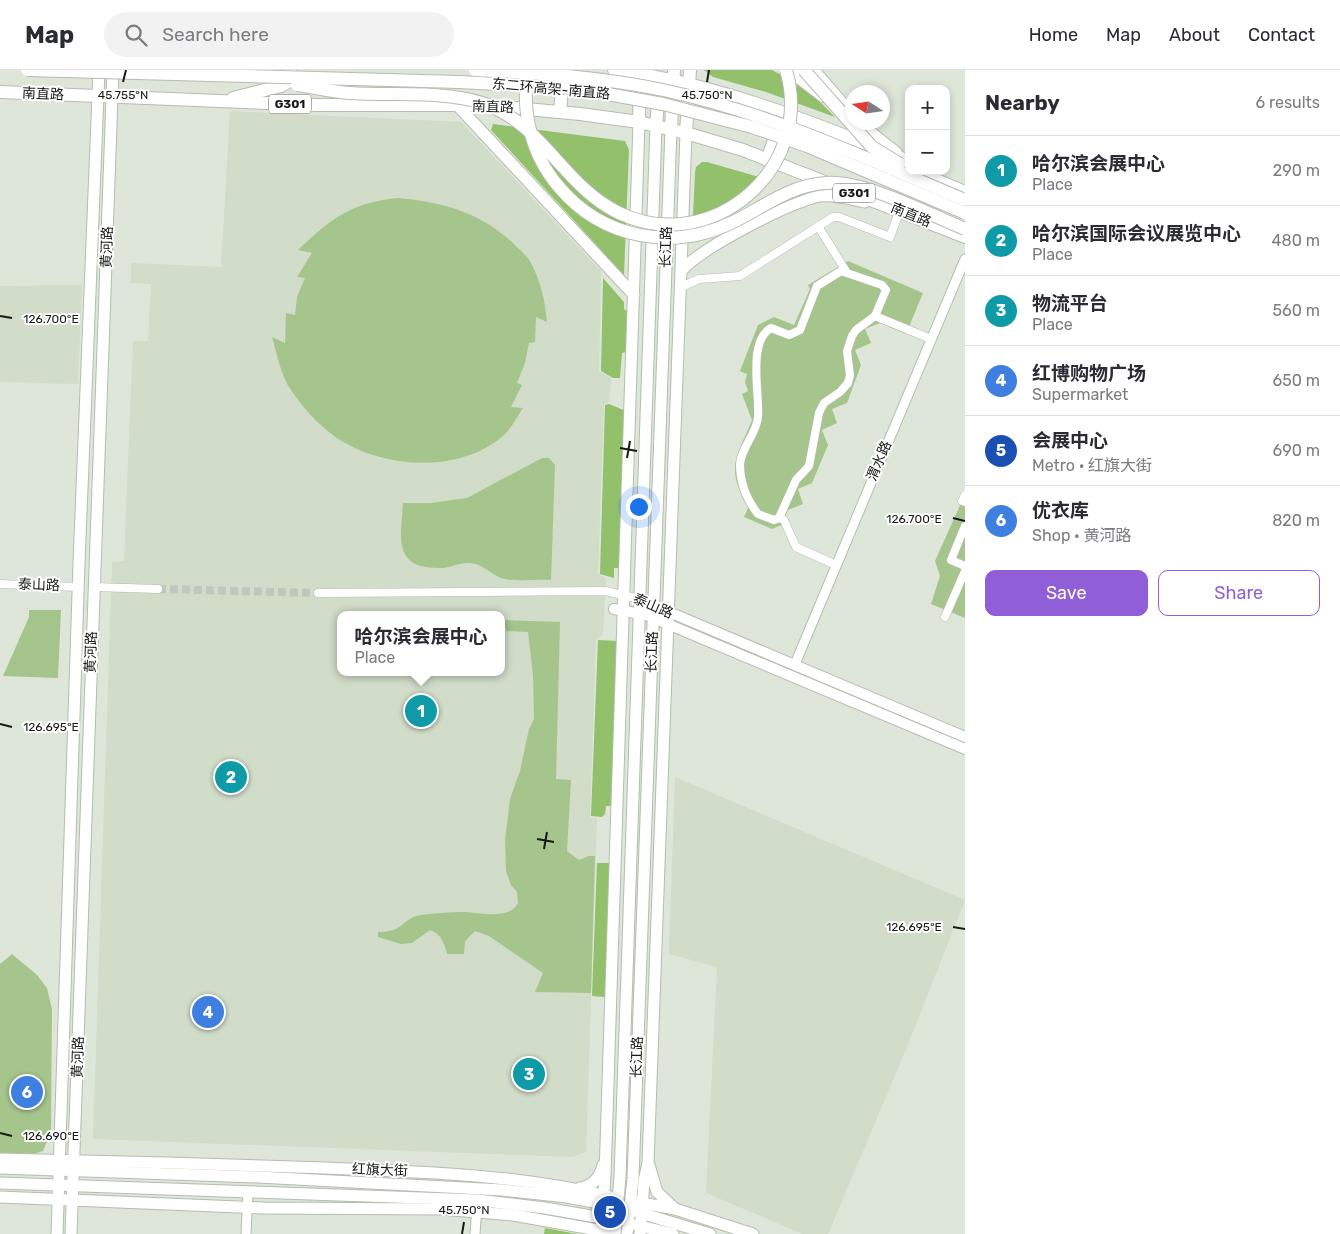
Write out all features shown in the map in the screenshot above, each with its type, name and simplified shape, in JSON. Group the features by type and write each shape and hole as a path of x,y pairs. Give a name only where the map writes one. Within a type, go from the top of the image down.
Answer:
{"highway":[{"name":"东二环高架-南直路","path":"27,70 518,84 574,88 621,95 752,127 808,146 965,214"},
{"path":"216,102 281,86 288,82 292,75 289,70"},
{"path":"304,70 301,77 308,87 372,106"},
{"name":"东二环高架-南直路","path":"475,70 576,76 664,90 698,99 753,115 812,136 965,200"},
{"path":"528,70 526,104 529,129 544,166 560,188 579,207 615,229 647,238 662,239 708,232 735,221 790,191 811,184 827,183 860,187 965,229"},
{"path":"560,112 564,70"},
{"path":"614,70 690,76 905,163"},
{"path":"248,76 348,93 447,96 482,103 504,112 523,125 578,183 606,206 634,219 662,225 679,225 701,221 727,210 746,197 771,170 786,138 790,124 791,96 787,70"},
{"path":"787,70 845,114"},
{"path":"804,70 872,147 886,158 905,163"},
{"path":"814,70 845,106"},
{"path":"639,122 640,72"},
{"name":"长江路","path":"656,126 660,73"},
{"name":"长江路","path":"671,129 674,74"},
{"path":"686,133 690,76"},
{"name":"南直路","path":"0,92 216,102 372,106 485,105 639,122 686,133 767,160 900,210 965,237"},
{"path":"767,160 783,114"},
{"path":"867,130 905,162"},
{"path":"925,175 965,192"},
{"path":"943,175 965,184"}],"main road":[{"name":"黄河路","path":"57,1234 78,587 99,70"},
{"name":"黄河路","path":"71,1234 114,70"},
{"path":"458,106 634,296"},
{"path":"601,1232 606,1154 618,609 623,594 639,122"},
{"name":"长江路","path":"620,1230 618,1203 656,126"},
{"name":"长江路","path":"620,1230 636,1207 653,618 671,129"},
{"path":"641,1230 636,1207 648,1163 686,133"},
{"path":"682,270 691,260 776,212 820,196 849,198 900,210"},
{"name":"泰山路","path":"618,609 653,618 669,618 795,664 965,737"},
{"name":"泰山路","path":"669,618 965,749"},
{"path":"580,1188 588,1186 598,1178 606,1154"},
{"name":"红旗大街","path":"0,1160 74,1166 502,1190 604,1199"},
{"path":"648,1163 657,1192 664,1201 675,1209"},
{"name":"红旗大街","path":"0,1168 59,1165"},
{"name":"红旗大街","path":"74,1166 447,1174 501,1177 580,1188 604,1199 636,1207 710,1234"},
{"name":"红旗大街","path":"0,1183 248,1192 553,1209 602,1218 620,1230"},
{"name":"红旗大街","path":"0,1197 247,1207 477,1206 601,1232 641,1230 673,1234"},
{"name":"红旗大街","path":"636,1207 675,1209 753,1234"},
{"path":"576,1226 590,1234"}],"street":[{"path":"681,287 699,279 740,276 833,217 839,217 890,237 900,210"},
{"path":"818,226 846,271"},
{"name":"渭水路","path":"795,664 965,259"},
{"path":"779,518 796,480 809,466 819,413 824,403 848,384 850,374 847,351 852,336 856,330 876,316 886,290 882,285 846,271 842,271 817,286 800,330 790,335 771,328 766,331 755,362 758,416 740,462 742,485 758,514 774,520 779,518 784,520 796,547 836,565"},
{"path":"876,316 931,339"},
{"path":"965,495 962,501 965,502"},
{"path":"965,526 951,560 965,566"},
{"path":"945,617 965,571"},
{"name":"泰山路","path":"0,584 78,587"},
{"path":"94,587 158,589"},
{"name":"泰山路","path":"318,594 605,591 640,599 654,605 669,618"},
{"path":"246,1234 248,1192"},
{"path":"475,1234 477,1206"}],"shaded area":[{"path":"230,111 461,122 601,271 599,371 611,378 609,402 604,404 598,574 606,579 603,635 596,639 590,818 597,819 586,1152 572,1157 93,1139 112,562 124,561 133,341 148,341 151,284 131,283 131,263 221,267"},
{"path":"82,285 78,384 0,382 0,286"},
{"path":"675,777 965,900 907,1047 828,1234 803,1234 706,1193 717,967 669,954"}],"green space":[{"path":"704,70 772,70 808,90 835,117 766,92 713,77"},
{"path":"493,124 625,141 629,150 624,275 491,130"},
{"path":"702,162 759,177 729,202 693,217 695,173 696,167"},
{"path":"398,198 446,206 476,217 490,225 516,246 531,263 544,299 547,322 536,317 535,342 529,343 525,363 517,383 522,385 511,407 523,408 503,436 486,448 467,456 447,461 426,463 404,462 383,458 363,452 337,438 315,420 291,390 282,372 272,337 285,343 286,313 295,315 297,297 305,278 297,277 312,253 298,250 321,229 354,208 381,200"},
{"path":"848,261 923,293 906,334 880,323 865,329 871,343 855,350 861,365 847,403 832,409 837,423 822,430 828,445 812,483 798,489 803,504 788,510 782,525 772,529 744,517 748,508 737,483 735,464 737,455 752,420 742,394 748,391 745,382 747,374 740,371 758,325 774,317 794,325 810,289 808,285"},
{"path":"603,278 624,302 624,309 628,312 626,352 622,353 620,378 613,378 601,371"},
{"path":"609,404 626,411 620,568 614,568 614,578 600,574 605,405"},
{"path":"542,458 549,458 555,465 551,580 501,578 479,565 470,563 444,568 425,567 414,563 407,557 401,539 403,503 431,503 467,498"},
{"path":"962,501 965,502 965,618 931,604 940,576 935,561"},
{"path":"29,610 61,610 58,678 3,676 29,617"},
{"path":"505,620 560,622 556,779 571,780 567,851 579,860 595,856 591,993 535,992 543,973 489,936 475,931 465,941 464,954 447,954 442,939 430,930 412,943 401,944 378,937 378,932 393,930 416,916 459,912 501,914 514,909 518,903 517,892 511,885 506,871 505,840 510,799 520,771 529,729 534,719 533,675 528,632 506,631"},
{"path":"598,640 618,641 611,806 606,806 605,814 602,817 591,816"},
{"path":"597,863 610,863 605,997 592,996"},
{"path":"12,954 37,975 47,988 52,1009 51,1132 43,1151 34,1154 0,1153 0,964"},
{"path":"545,1228 577,1234 544,1234"}],"tunnel":[{"path":"158,589 318,593"}],"place":[{"name":"哈尔滨会展中心","path":"421,711"},
{"name":"哈尔滨国际会议展览中心","path":"231,777"},
{"name":"红博购物广场","path":"208,1012"},
{"name":"物流平台","path":"529,1074"},
{"name":"优衣库","path":"27,1092"},
{"name":"会展中心","path":"610,1212"}]}
